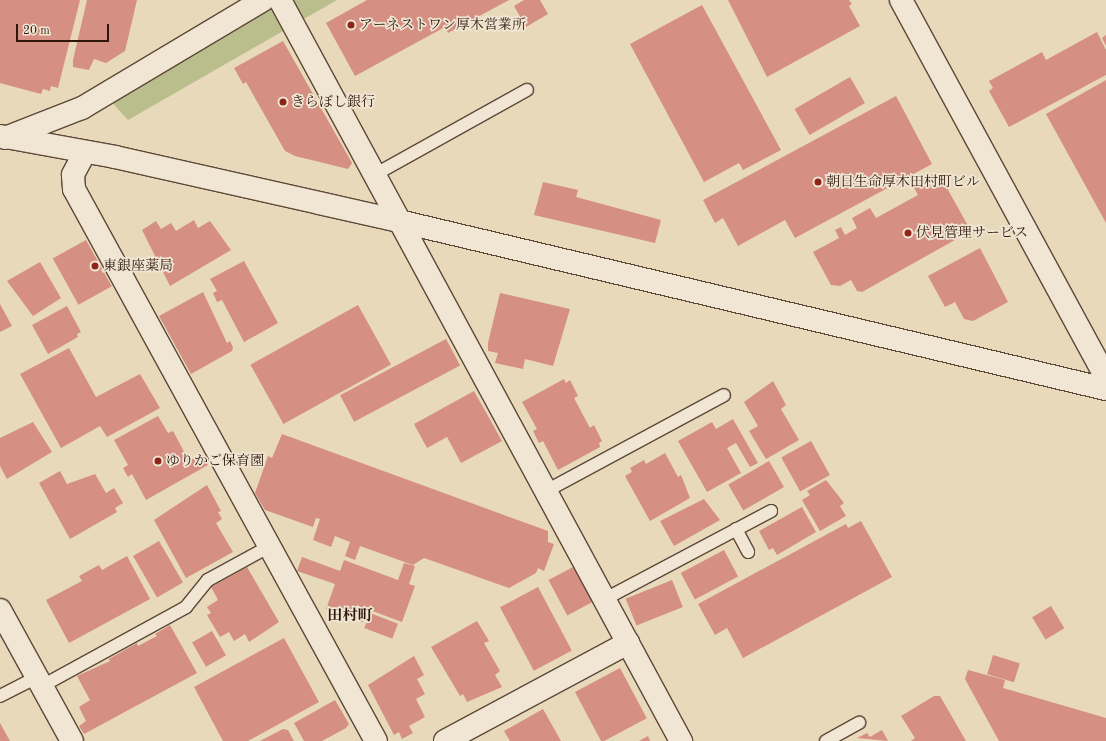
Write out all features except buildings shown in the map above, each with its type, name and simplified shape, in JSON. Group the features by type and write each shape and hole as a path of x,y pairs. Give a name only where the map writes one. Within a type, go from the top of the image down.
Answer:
{"street":[{"path":"2,138 82,108 263,0"},
{"path":"280,0 681,741"},
{"path":"901,0 1106,378"},
{"path":"2,138 85,152 399,221 1106,389"},
{"path":"85,152 73,175 74,189 270,546 367,738"},
{"path":"0,610 72,741"},
{"path":"446,741 628,643"}],"lane":[{"path":"374,174 527,90"},
{"path":"546,491 724,394"},
{"path":"605,599 771,511"},
{"path":"736,529 748,552"},
{"path":"0,696 39,681 186,607 208,580 270,546"},
{"path":"826,741 859,723"}],"green space":[{"path":"279,0 337,0 128,120 106,96"}],"place":[{"name":"アーネストワン厚木営業所","path":"351,25"},
{"name":"きらぼし銀行","path":"283,102"},
{"name":"朝日生命厚木田村町ビル","path":"818,182"},
{"name":"伏見管理サービス","path":"908,233"},
{"name":"東銀座薬局","path":"95,266"},
{"name":"ゆりかご保育園","path":"158,461"}],"district":[{"name":"田村町","path":"350,617"}]}
